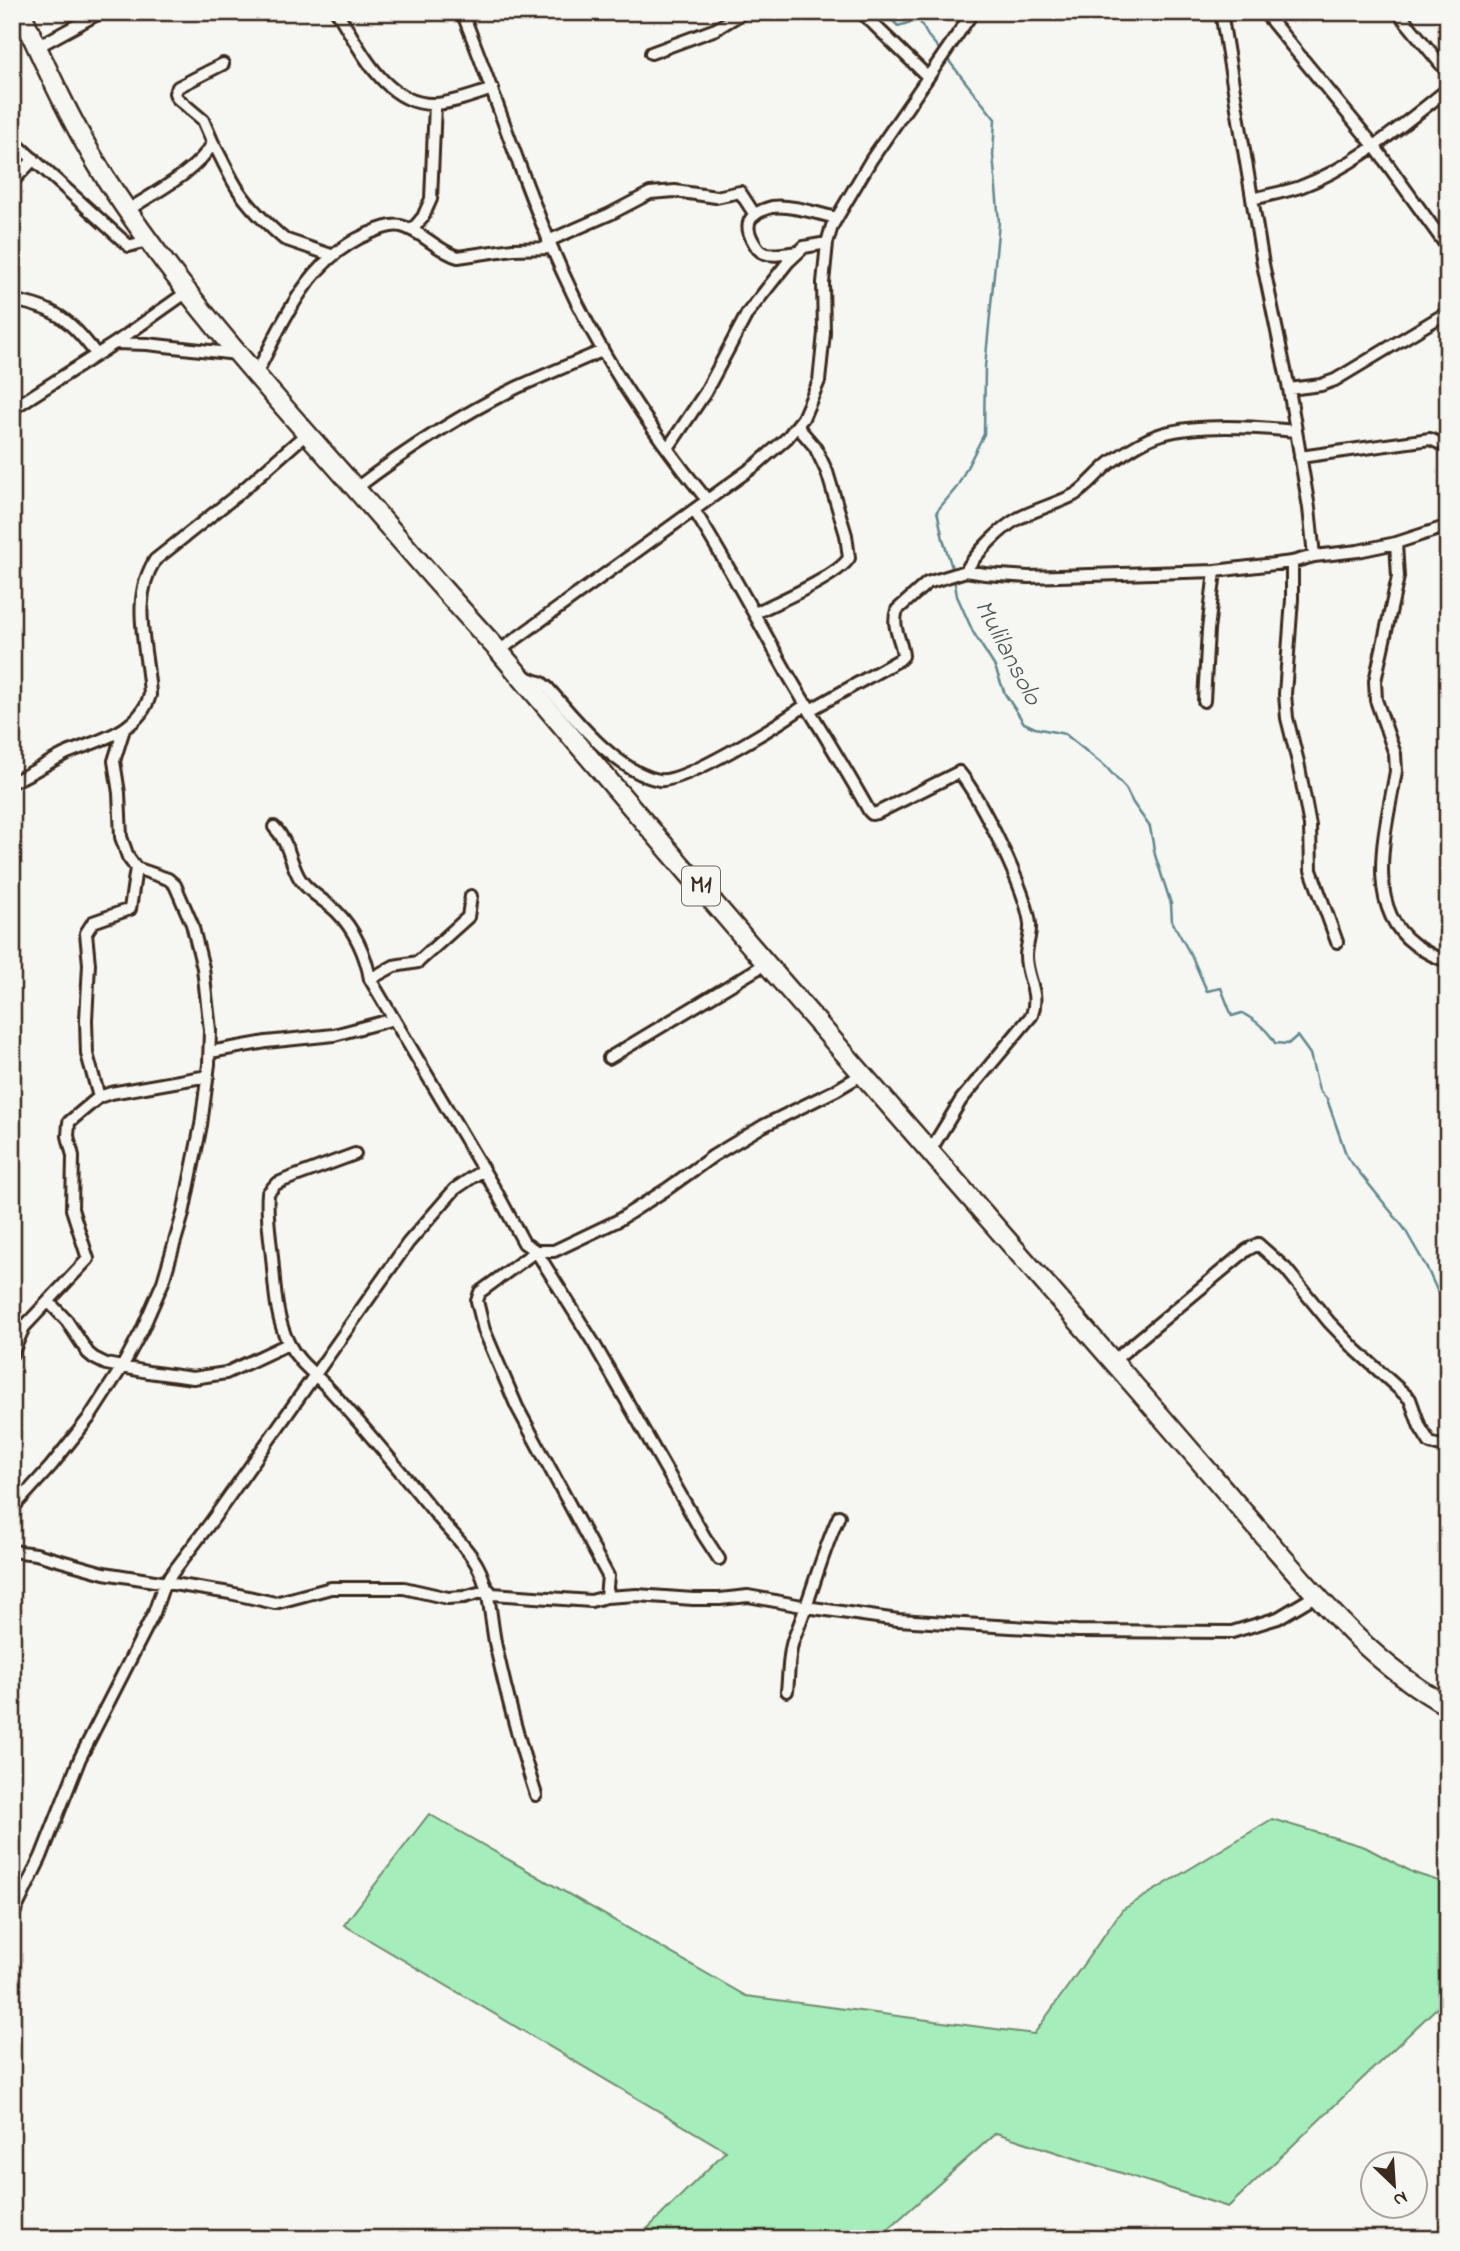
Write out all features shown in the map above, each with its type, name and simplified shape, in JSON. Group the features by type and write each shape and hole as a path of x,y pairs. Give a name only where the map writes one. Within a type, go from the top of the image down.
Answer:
{"main road":[{"name":"M1","path":"21,12 94,157 128,211 187,292 255,376 520,675 965,1194 1315,1596 1373,1654 1401,1676 1448,1706"}],"street":[{"path":"37,47 101,12"},
{"path":"337,12 387,85 412,102 451,102 492,89"},
{"path":"462,12 550,244 602,351 651,427 707,500"},
{"path":"651,53 716,29 744,12"},
{"path":"860,12 928,77"},
{"path":"499,651 756,465 797,426 812,401 819,381 827,243 837,218 871,160 973,12"},
{"path":"1221,12 1263,264 1289,389 1314,556"},
{"path":"1264,12 1375,147 1448,248"},
{"path":"1398,12 1448,73"},
{"path":"223,64 178,87 175,93 177,99 203,120 240,192 268,225 284,239 331,255"},
{"path":"1252,199 1300,187 1340,167 1375,147 1448,89"},
{"path":"412,230 423,217 431,199 435,104"},
{"path":"12,140 129,246 150,240"},
{"path":"128,211 201,159 213,143"},
{"path":"12,182 34,159"},
{"path":"255,376 298,296 313,275 331,255 352,241 384,228 402,226 458,257 550,244 639,198 663,191 716,197 740,192 744,194 755,215"},
{"path":"827,243 811,245 797,252 767,254 760,252 748,233 747,226 755,215 782,206 837,218"},
{"path":"668,448 705,393 747,314 797,252"},
{"path":"12,409 115,343 187,292"},
{"path":"12,300 57,313 81,334 96,354"},
{"path":"1289,389 1321,385 1335,380 1448,312"},
{"path":"115,343 237,354"},
{"path":"355,489 388,464 451,424 517,388 602,351"},
{"path":"755,613 821,579 845,564 849,558 846,535 827,472 815,447 797,426"},
{"path":"959,573 1017,519 1080,492 1096,473 1143,442 1162,434 1193,429 1262,427 1296,431"},
{"path":"12,782 64,755 124,729 136,719 147,705 150,695 141,631 148,571 155,560 237,495 306,434"},
{"path":"1300,457 1430,439 1448,446"},
{"path":"695,510 869,811 872,814 959,772 985,812 1020,888 1030,924 1026,956 1036,1002 1032,1014 961,1100 930,1151"},
{"path":"520,675 548,688 598,743 622,763 657,779 670,779 690,773 899,660 903,652 895,630 897,610 927,583 959,573 1028,577 1215,571 1358,551 1396,543 1448,526"},
{"path":"1396,543 1398,577 1375,681 1376,700 1395,754 1381,873 1382,886 1394,923 1403,936 1436,958 1448,961"},
{"path":"1292,562 1285,694 1287,718 1310,826 1311,870 1337,942"},
{"path":"1204,701 1215,571"},
{"path":"12,1509 89,1418 142,1330 163,1282 180,1225 194,1167 208,1076 210,1030 203,968 192,924 175,885 167,879 136,869 128,857 121,836 115,754 124,729"},
{"path":"274,827 283,838 302,881 317,898 336,911 353,934 366,959 370,979 524,1243 536,1251 593,1342 719,1559"},
{"path":"99,1097 87,1054 89,964 86,933 93,922 130,909 136,869"},
{"path":"370,979 394,966 418,962 468,917 471,896"},
{"path":"609,1058 767,963"},
{"path":"209,1052 266,1042 334,1035 394,1019"},
{"path":"606,1597 608,1576 517,1406 479,1315 477,1301 480,1292 536,1251 554,1251 617,1220 713,1156 863,1074"},
{"path":"12,1354 16,1334 88,1259 72,1209 72,1156 67,1127 69,1122 99,1097 111,1093 208,1076"},
{"path":"355,1154 276,1184 268,1193 268,1222 277,1309 288,1344 300,1363 315,1373 470,1553 492,1594 591,1601 637,1595 693,1600 748,1596 898,1620 1077,1631 1232,1632 1278,1618 1315,1596"},
{"path":"12,1917 41,1857 80,1758 154,1613 164,1584 211,1522 408,1243 455,1189 483,1170"},
{"path":"1113,1361 1247,1250 1258,1244 1286,1269 1329,1322 1356,1350 1410,1399 1420,1427 1430,1443 1448,1448"},
{"path":"49,1302 67,1321 88,1353 106,1364 178,1377 207,1377 226,1373 288,1344"},
{"path":"787,1691 794,1639 825,1548 839,1516"},
{"path":"12,1551 36,1554 83,1568 275,1603 331,1588 404,1588 447,1598 464,1597 489,1590"},
{"path":"489,1590 490,1619 500,1666 536,1795"},
{"path":"1446,2239 1448,2233"}],"green space":[{"path":"429,1814 746,1996 1034,2034 1122,1910 1272,1819 1365,1847 1414,1873 1448,1884 1448,1997 1228,2207 996,2133 877,2239 637,2239 726,2151 344,1925"}],"waterway":[{"name":"Mulilansolo","path":"888,12 898,26 919,20 941,51"},
{"name":"Mulilansolo","path":"945,56 995,119 993,155 999,222 985,367 984,434 957,487 937,511 953,571"},
{"name":"Mulilansolo","path":"954,578 957,596 973,632 995,667 1005,694 1024,723 1065,734 1106,767 1126,789 1150,827 1155,855 1171,904 1172,921 1207,991 1221,988 1232,1016 1242,1013 1247,1016 1265,1030 1275,1043 1288,1044 1297,1036 1310,1054 1319,1090 1327,1099 1347,1157 1404,1228 1427,1268 1448,1315"}]}
